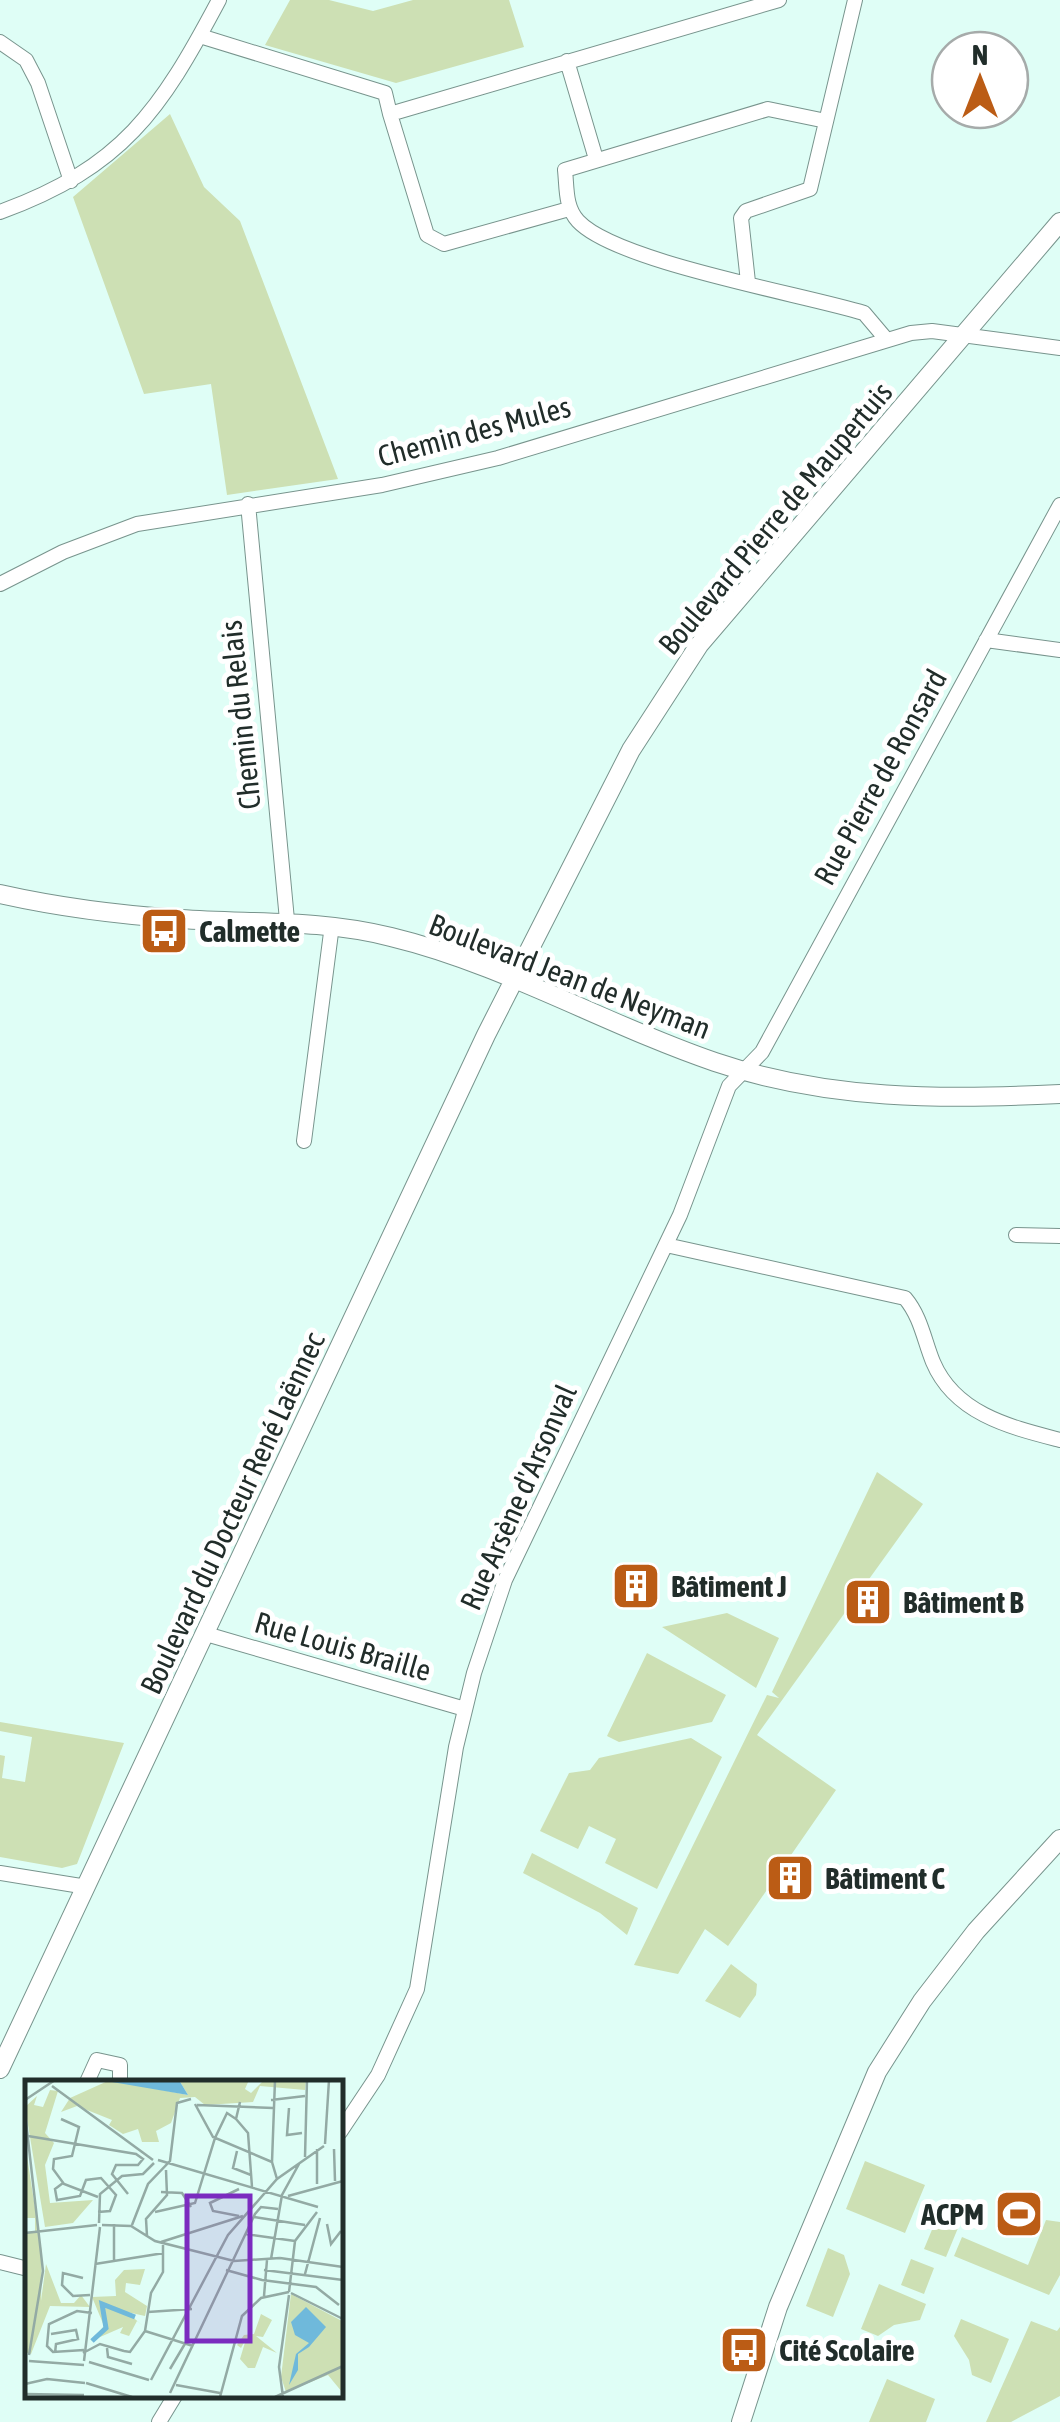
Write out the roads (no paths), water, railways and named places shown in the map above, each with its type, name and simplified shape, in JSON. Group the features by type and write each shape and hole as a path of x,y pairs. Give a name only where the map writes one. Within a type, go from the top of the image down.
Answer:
{"street":[{"path":"0,212 71,181 144,122 174,86 219,0"},
{"path":"390,114 778,0"},
{"path":"748,282 741,218 746,211 810,189 855,0"},
{"path":"200,36 385,93 427,234 444,244 569,208"},
{"path":"0,42 26,60 71,181"},
{"path":"567,61 596,159"},
{"path":"826,121 768,109 596,159 565,170 569,208 580,224 634,253 864,313 886,339"},
{"name":"Boulevard Pierre de Maupertuis","path":"512,980 631,750 699,645 1060,222"},
{"name":"Chemin des Mules","path":"0,584 63,552 137,524 382,486 498,458 886,339 932,331 1060,348"},
{"name":"Chemin du Relais","path":"248,504 287,920"},
{"name":"Rue Pierre de Ronsard","path":"745,1072 762,1052 1060,505"},
{"path":"986,640 1060,650"},
{"name":"Boulevard Jean de Neyman","path":"0,894 180,919 287,920 332,925 446,953 745,1072 794,1084 909,1097 1060,1094"},
{"path":"304,1141 332,925"},
{"name":"Boulevard du Docteur René Laënnec","path":"0,2069 512,980"},
{"name":"Rue Arsène d'Arsonval","path":"342,2129 378,2075 417,1988 465,1709 505,1580 666,1245 729,1086 745,1072"},
{"path":"1016,1235 1060,1236"},
{"path":"666,1245 905,1298 914,1308 941,1379 955,1397 994,1420 1060,1440"},
{"name":"Rue Louis Braille","path":"206,1634 465,1709"},
{"path":"740,2422 778,2307 877,2072 922,2001 976,1931 1060,1839"},
{"path":"0,1873 87,1887"},
{"path":"88,2080 97,2060 120,2065 120,2080"},
{"path":"0,2262 25,2268"},
{"path":"159,2422 174,2398"}],"place":[{"name":"Calmette","path":"164,931"},
{"name":"Bâtiment J","path":"636,1586"},
{"name":"Bâtiment B","path":"868,1602"},
{"name":"Bâtiment C","path":"790,1878"},
{"name":"ACPM","path":"1019,2214"},
{"name":"Cité Scolaire","path":"744,2350"}]}
